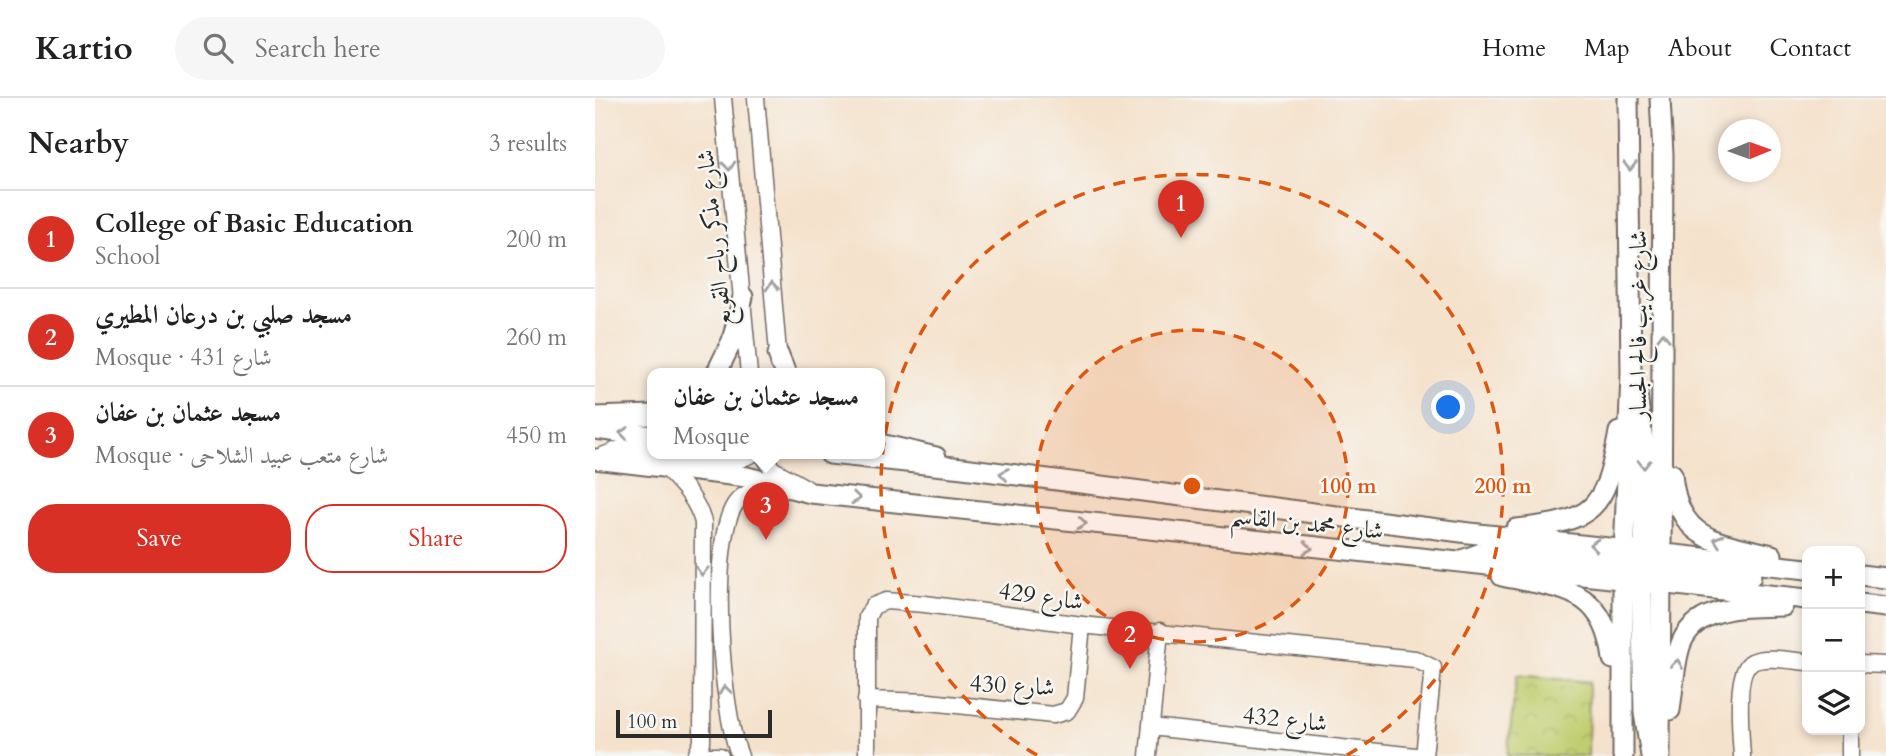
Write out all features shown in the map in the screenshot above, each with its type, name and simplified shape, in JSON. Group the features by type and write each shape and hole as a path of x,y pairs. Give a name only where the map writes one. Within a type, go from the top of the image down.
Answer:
{"main road":[{"name":"شارع غريب فالح الجسار","path":"1628,98 1630,373"},
{"name":"شارع غريب فالح الجسار","path":"1644,567 1663,378 1664,155 1660,98"},
{"path":"719,368 732,341 743,297"},
{"path":"1469,533 1564,524 1582,514 1602,496 1611,478 1630,373"},
{"path":"1630,373 1643,420 1644,713 1651,756"},
{"path":"1663,378 1674,492 1679,512 1695,529 1713,540 1802,563"},
{"path":"595,417 647,415"},
{"path":"595,429 647,435"},
{"path":"885,445 930,454 963,468"},
{"name":"شارع محمد بن القاسم","path":"595,459 747,477 811,493 1426,561 1537,569 1644,567 1802,572"},
{"name":"شارع محمد بن القاسم","path":"877,459 1469,533 1802,597"},
{"path":"1426,561 1571,590 1588,603 1602,617 1611,640 1623,734"},
{"path":"1623,756 1623,734 1644,567"},
{"path":"1644,567 1661,756"},
{"path":"1865,576 1886,578"},
{"path":"1865,605 1886,607"},
{"path":"1661,756 1679,647 1693,628 1725,608 1802,606"}],"street":[{"name":"شارع مذكر رباح القوبع","path":"723,98 748,368"},
{"path":"756,98 779,364"},
{"path":"595,459 620,449 647,451"},
{"path":"766,459 772,470 799,482 811,493"},
{"path":"664,467 691,495 703,522 702,742 696,756"},
{"path":"740,756 729,724 723,675 721,601 725,522 743,495 774,485"},
{"path":"703,522 713,514 725,522"},
{"name":"شارع 429","path":"867,756 867,617 873,606 885,601 1082,625 1415,659 1433,668 1424,756"},
{"name":"شارع 430","path":"866,700 929,702 1053,715 1067,710 1075,698 1082,625"},
{"path":"1148,756 1160,631"},
{"path":"1742,756 1741,686 1745,668 1751,662 1759,660 1802,662"},
{"path":"1865,664 1886,666"},
{"name":"شارع 432","path":"1151,727 1415,756"},
{"path":"1850,735 1850,756"},
{"path":"703,756 720,756"}],"green space":[{"path":"1517,675 1589,682 1588,756 1507,756"}],"place":[{"name":"College of Basic Education","path":"1181,238"},
{"name":"مسجد عثمان بن عفان","path":"766,540"},
{"name":"مسجد صلبي بن درعان المطيري","path":"1130,669"}]}
